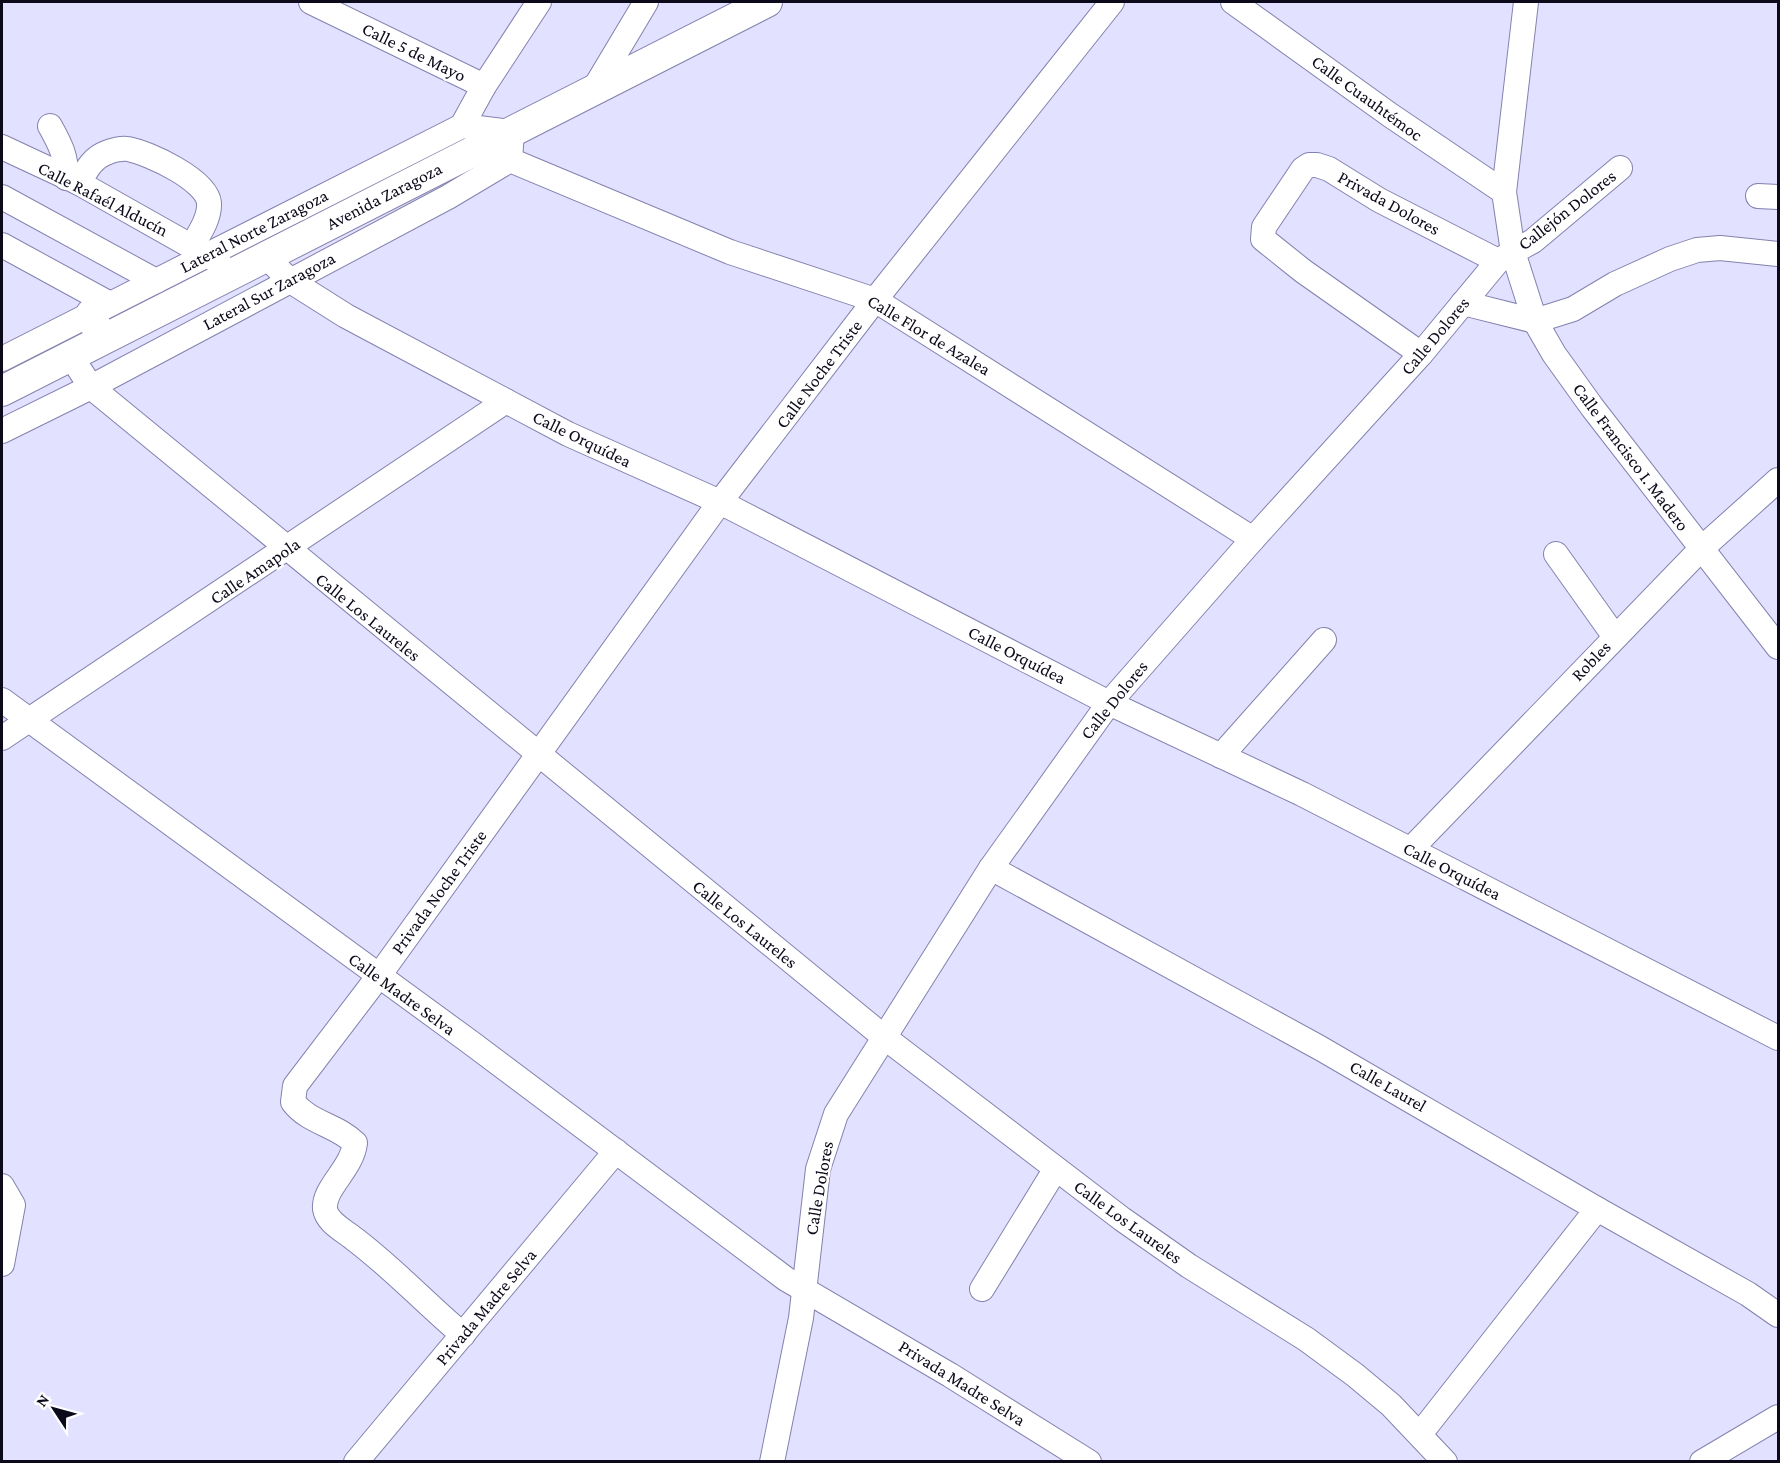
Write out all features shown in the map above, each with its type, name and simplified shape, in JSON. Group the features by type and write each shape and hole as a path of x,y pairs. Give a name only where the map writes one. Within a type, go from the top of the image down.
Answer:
{"main road":[{"name":"Avenida Zaragoza","path":"2,391 70,355 101,319 232,273 511,146 594,89 767,2"}],"street":[{"name":"Calle 5 de Mayo","path":"311,2 484,86"},
{"path":"511,146 462,126 484,86 539,2"},
{"path":"594,89 646,2"},
{"name":"Calle Noche Triste","path":"538,755 720,502 875,300 1112,2"},
{"name":"Calle Cuauhtémoc","path":"1233,2 1409,129 1504,192"},
{"path":"1506,257 1504,192 1526,2"},
{"path":"50,126 63,148 72,181 98,157 108,152 127,149 155,159 192,179 204,191 209,203 200,250"},
{"name":"Lateral Norte Zaragoza","path":"2,359 101,319 200,250 462,126"},
{"name":"Calle Flor de Azalea","path":"511,146 730,252 875,300 1253,539"},
{"name":"Lateral Sur Zaragoza","path":"2,432 448,197 511,146"},
{"name":"Calle Rafaél Alducín","path":"2,147 72,181 200,250 232,273"},
{"name":"Privada Dolores","path":"1421,354 1263,239 1264,227 1303,169 1309,165 1317,165 1344,177 1379,200 1506,257"},
{"name":"Callejón Dolores","path":"1506,257 1533,241 1620,168"},
{"path":"2,197 156,281"},
{"path":"2,245 101,319"},
{"path":"1463,303 1535,321 1550,319 1573,309 1615,284 1670,259 1697,250 1720,248 1779,254"},
{"name":"Calle Orquídea","path":"266,256 289,280 346,316 568,434 720,502 1109,702 1411,849 1779,1038"},
{"name":"Calle Dolores","path":"772,1461 796,1350 818,1169 836,1114 991,868 1109,702 1506,257"},
{"name":"Calle Francisco I. Madero","path":"1506,257 1535,321 1592,407 1779,647"},
{"name":"Calle Los Laureles","path":"70,355 91,387 287,550 884,1037 1055,1170 1189,1266 1306,1339 1391,1405 1445,1461"},
{"name":"Calle Amapola","path":"2,738 287,550 506,401"},
{"name":"Robles","path":"1411,849 1701,549 1779,480"},
{"path":"1556,554 1615,637"},
{"path":"1221,756 1324,640"},
{"name":"Calle Madre Selva","path":"2,700 616,1151 753,1256 786,1279 803,1287"},
{"name":"Privada Noche Triste","path":"463,1335 367,1248 330,1220 325,1210 326,1199 353,1155 355,1143 346,1134 319,1123 299,1110 293,1102 295,1086 378,977 538,755"},
{"name":"Calle Laurel","path":"991,868 1320,1047 1597,1209 1748,1294 1779,1315"},
{"name":"Privada Madre Selva","path":"356,1461 616,1151"},
{"path":"982,1289 1055,1170"},
{"path":"2,1186 13,1205 2,1264"},
{"path":"1420,1434 1597,1209"},
{"name":"Privada Madre Selva","path":"803,1287 1089,1461"},
{"path":"1702,1461 1779,1418"}]}
